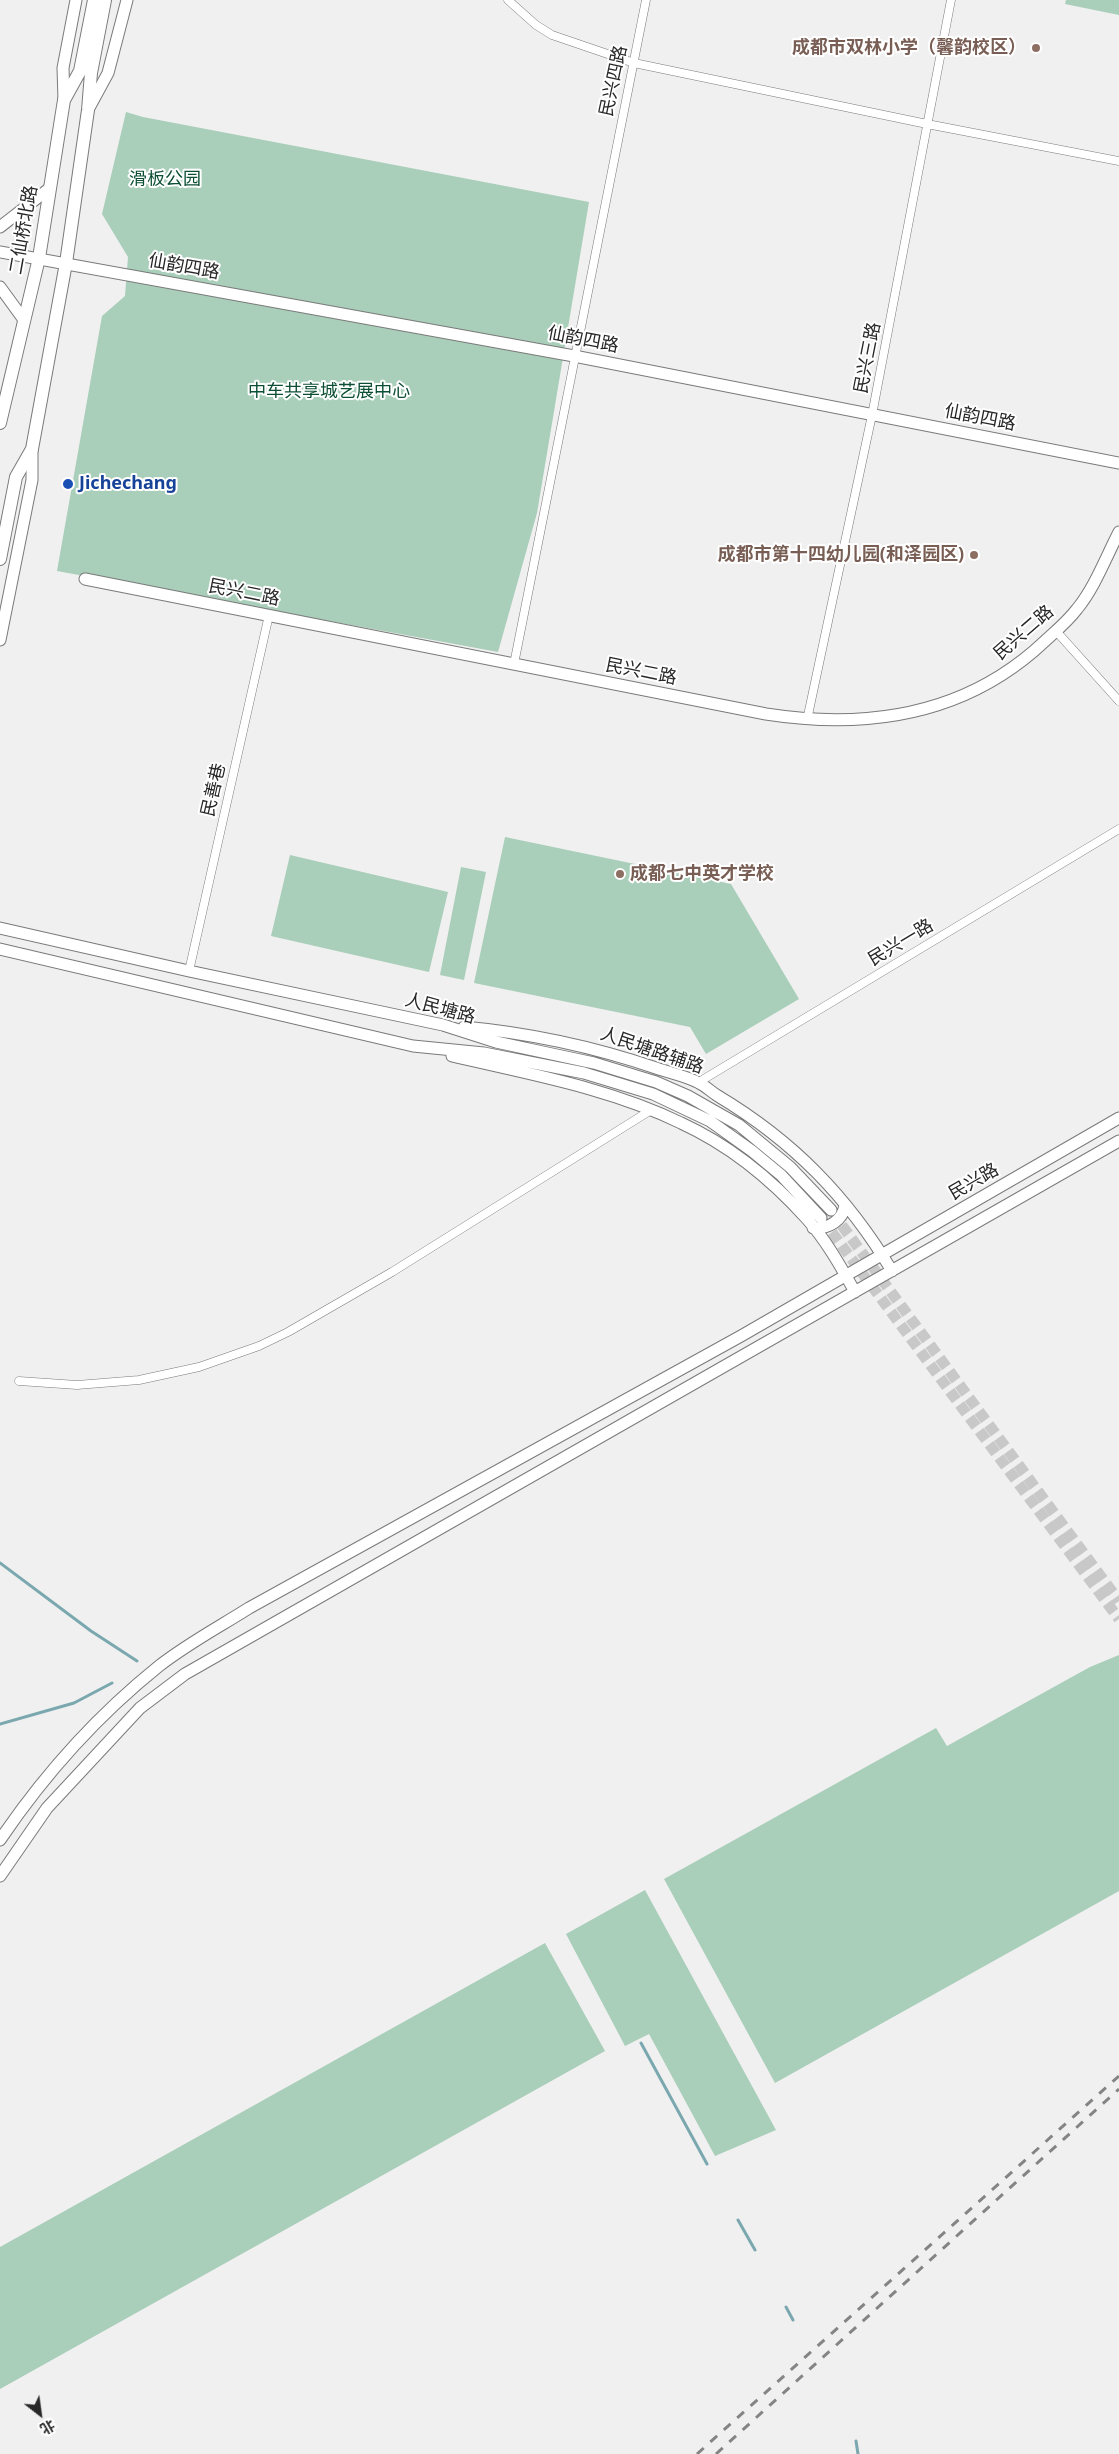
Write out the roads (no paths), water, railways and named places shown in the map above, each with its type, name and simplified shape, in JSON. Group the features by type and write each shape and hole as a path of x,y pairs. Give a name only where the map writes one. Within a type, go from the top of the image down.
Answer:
{"main road":[{"name":"二仙桥北路","path":"0,423 39,258 64,100 80,71 94,0"},
{"path":"0,559 16,477 32,449 66,263 88,110 91,73 105,0"}],"street":[{"name":"二仙桥北路","path":"64,100 63,68 76,0"},
{"path":"88,110 108,74 127,0"},
{"path":"508,0 536,25 552,35 634,63 927,124 1119,161"},
{"name":"民兴四路","path":"514,664 611,168 646,0"},
{"name":"民兴三路","path":"807,720 872,415 951,0"},
{"path":"0,226 50,188"},
{"name":"仙韵四路","path":"0,252 574,356 1119,463"},
{"path":"0,287 24,320"},
{"path":"0,640 32,480 32,449"},
{"name":"民兴二路","path":"85,579 766,714 807,720 865,720 909,714 947,703 976,690 1023,662 1078,609 1119,532"},
{"name":"民善巷","path":"189,971 268,615"},
{"path":"1056,631 1119,701"},
{"name":"民兴一路","path":"699,1082 1119,829"},
{"name":"人民塘路","path":"0,928 189,971 443,1025 496,1042 594,1063 656,1082 720,1113 758,1140 811,1188 831,1210"},
{"name":"人民塘路","path":"0,949 413,1046 484,1053 584,1073 668,1100 710,1121 752,1151 781,1175 821,1218"},
{"name":"人民塘路辅路","path":"443,1025 498,1030 603,1050 699,1082 743,1111 801,1155 845,1205 882,1255 892,1272"},
{"path":"413,1046 598,1091 682,1123 740,1158 774,1186 813,1228 855,1292"},
{"path":"19,1381 77,1385 139,1380 200,1367 259,1346 288,1332 392,1272 651,1110"},
{"name":"民兴路","path":"0,1840 34,1791 114,1705 159,1666 196,1641 258,1604 846,1276 1119,1118"},
{"name":"民兴路","path":"0,1876 53,1801 140,1708 185,1674 1119,1141"},
{"path":"813,1228 822,1228 836,1222 842,1215 845,1205"}],"waterway":[{"path":"0,1563 91,1631 137,1661"},
{"path":"0,1724 74,1703 112,1683"},
{"path":"641,2043 707,2164"},
{"path":"738,2220 755,2250"},
{"path":"786,2307 793,2320"},
{"path":"856,2441 858,2454"}],"tunnel":[{"path":"832,1212 1119,1601"},
{"path":"822,1219 1119,1619"}],"railway":[{"path":"697,2454 1119,2076"},
{"path":"716,2454 1119,2089"}],"place":[{"name":"成都市双林小学（馨韵校区）","path":"1036,48"},
{"name":"Jichechang","path":"68,484"},
{"name":"成都市第十四幼儿园(和泽园区)","path":"974,555"},
{"name":"成都七中英才学校","path":"620,874"}],"park label":[{"name":"滑板公园","path":"165,180"},
{"name":"中车共享城艺展中心","path":"329,392"}]}
